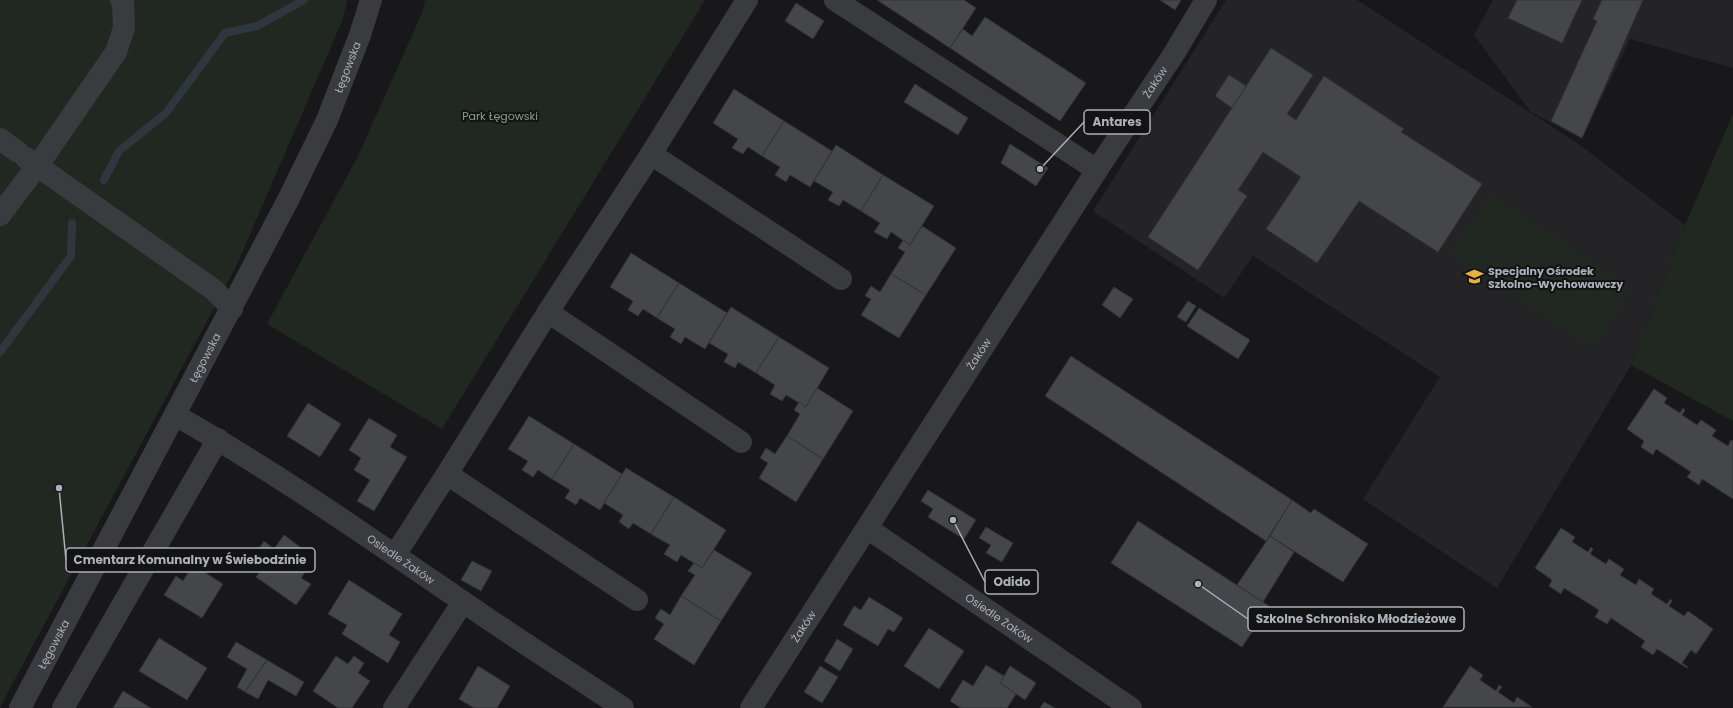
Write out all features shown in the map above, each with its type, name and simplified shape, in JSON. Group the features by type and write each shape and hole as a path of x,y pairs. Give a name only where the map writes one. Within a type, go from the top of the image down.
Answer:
{"street":[{"path":"0,215 28,158 116,52 124,28 121,0"},
{"name":"Łęgowska","path":"20,708 232,309 288,200 327,120 360,35 371,0"},
{"path":"395,555 548,312 651,154 748,0"},
{"path":"835,0 1097,170"},
{"name":"Żaków","path":"751,708 1097,170 1175,52 1206,0"},
{"path":"0,139 214,290 232,309"},
{"path":"651,154 841,279"},
{"path":"548,312 741,442"},
{"name":"Osiedle Żaków","path":"176,415 218,439 395,555 623,708"},
{"path":"63,708 218,439"},
{"path":"447,474 637,600"},
{"name":"Osiedle Żaków","path":"867,528 1131,708"},
{"path":"394,708 463,602"}],"shaded area":[{"name":"Specjalny Ośrodek Szkolno-Wychowawczy","path":"1226,0 1357,0 1580,145 1685,225 1631,365 1497,588 1363,499 1440,377 1253,256 1224,298 1093,211"},
{"path":"1493,0 1733,0 1733,68 1630,39 1582,139 1531,112 1474,35"}],"green space":[{"path":"0,0 347,0 343,19 235,269 0,707"},
{"name":"Park Łęgowski","path":"425,0 705,0 442,429 267,324 357,158 423,11"},
{"path":"1733,114 1733,421 1631,365 1685,225"},
{"path":"1491,193 1633,289 1592,350 1450,254"}],"building":[{"path":"877,0 964,0 976,8 950,48"},
{"path":"1160,0 1181,0 1175,10"},
{"path":"1517,0 1582,0 1562,43 1508,18"},
{"path":"1602,0 1643,0 1582,138 1551,121 1597,21 1593,19"},
{"path":"796,3 824,21 813,39 785,21"},
{"path":"985,17 1086,83 1060,121 950,48 963,29 972,36"},
{"path":"1271,48 1313,75 1287,114 1296,120 1324,76 1404,129 1401,132 1482,184 1438,252 1359,201 1317,263 1266,229 1301,177 1263,152 1238,190 1247,196 1198,270 1148,237"},
{"path":"1229,75 1246,86 1232,108 1215,96"},
{"path":"915,84 968,118 958,135 904,102"},
{"path":"734,89 784,121 762,156 748,147 743,154 732,148 738,139 713,123"},
{"path":"784,121 832,151 810,187 790,175 786,182 775,175 780,167 762,156"},
{"path":"1010,144 1048,168 1036,186 1001,163"},
{"path":"836,145 883,175 861,211 843,200 839,206 828,200 833,192 814,181"},
{"path":"883,175 934,206 910,245 891,232 887,239 874,232 880,223 861,211"},
{"path":"922,226 956,248 926,295 891,274 905,252 898,248 903,240 910,245"},
{"path":"631,253 679,283 657,318 643,309 638,316 628,310 633,301 610,287"},
{"path":"891,274 926,295 899,338 861,315 871,299 865,296 871,286 880,292"},
{"path":"679,283 727,313 705,349 685,337 681,344 670,337 675,329 657,318"},
{"path":"1114,287 1133,299 1120,318 1102,305"},
{"path":"1188,301 1196,306 1186,322 1177,317"},
{"path":"731,307 779,337 756,373 738,362 735,368 724,362 728,354 709,343"},
{"path":"1199,308 1250,340 1238,359 1187,326"},
{"path":"779,337 829,368 806,407 786,395 782,401 770,394 775,385 756,373"},
{"path":"1071,356 1292,500 1266,541 1045,396"},
{"path":"817,388 853,411 823,459 787,436 800,414 794,410 799,402 806,407"},
{"path":"1654,389 1667,398 1664,403 1680,413 1683,408 1685,410 1682,415 1697,425 1701,420 1716,430 1712,436 1728,446 1731,440 1733,441 1733,499 1702,479 1699,485 1687,477 1691,472 1656,449 1653,455 1641,447 1644,441 1627,429"},
{"path":"308,403 341,424 320,457 287,436"},
{"path":"529,416 574,444 552,479 538,470 533,477 522,470 528,461 508,449"},
{"path":"369,418 397,435 390,447 407,457 374,511 357,501 370,480 354,470 361,458 349,450"},
{"path":"787,436 823,459 796,502 759,478 768,463 760,458 766,448 775,454"},
{"path":"574,444 622,474 600,510 580,498 576,505 565,498 570,490 552,479"},
{"path":"626,468 674,497 651,534 633,523 629,529 619,522 623,515 604,503"},
{"path":"928,490 976,520 964,539 928,517 933,509 921,501"},
{"path":"674,497 726,530 702,568 681,555 677,562 664,554 670,545 651,534"},
{"path":"1292,500 1311,513 1314,509 1368,544 1343,582 1270,536"},
{"path":"1138,521 1269,606 1242,647 1111,563"},
{"path":"986,527 1013,543 1002,562 986,553 991,545 979,538"},
{"path":"1561,528 1575,537 1572,542 1588,552 1591,547 1593,549 1590,554 1606,564 1609,559 1624,569 1620,575 1636,585 1639,579 1654,589 1651,594 1667,604 1670,599 1672,601 1669,606 1684,616 1688,611 1713,629 1696,654 1691,650 1682,663 1688,667 1687,668 1657,649 1653,655 1641,647 1645,641 1611,618 1607,624 1595,617 1599,610 1564,588 1561,594 1549,586 1552,580 1535,568"},
{"path":"284,535 315,558 301,578 311,584 296,605 256,577 266,564 254,556 264,541 274,549"},
{"path":"1270,536 1294,552 1263,602 1237,585"},
{"path":"714,550 752,573 721,621 681,596 695,575 688,571 694,563 702,568"},
{"path":"472,561 492,571 481,591 461,580"},
{"path":"193,565 223,584 202,618 164,595 176,576 183,581"},
{"path":"349,580 402,614 389,635 400,642 388,663 342,634 347,625 328,614"},
{"path":"681,596 721,621 694,665 654,639 664,624 655,618 661,609 670,615"},
{"path":"869,597 903,618 894,632 888,629 878,646 843,625 854,606 861,610"},
{"path":"929,628 964,651 939,689 904,666"},
{"path":"159,638 207,668 187,700 139,671"},
{"path":"837,639 853,649 840,671 824,661"},
{"path":"236,642 267,660 245,692 237,687 247,669 227,657"},
{"path":"336,656 348,664 354,656 364,663 358,673 370,681 352,708 338,708 313,691"},
{"path":"267,660 304,682 296,696 268,680 258,699 245,692"},
{"path":"986,665 1004,676 1000,683 1016,694 1007,708 961,708 950,701 963,680 973,686"},
{"path":"478,666 510,686 497,708 474,708 459,699"},
{"path":"820,666 838,677 822,703 804,692"},
{"path":"1010,666 1036,683 1025,700 1000,683"},
{"path":"1470,666 1483,675 1480,680 1496,691 1499,685 1502,687 1498,692 1514,703 1517,697 1532,707 1443,707"},
{"path":"123,691 151,708 113,708"},
{"path":"1044,702 1055,708 1040,708"}],"waterway":[{"path":"104,180 119,151 166,113 225,33 257,26 304,0"},
{"path":"0,352 71,256 72,223"}],"place":[{"name":"Antares","path":"1040,169"},
{"name":"Specjalny Ośrodek Szkolno-Wychowawczy","path":"1475,277"},
{"name":"Cmentarz Komunalny w Świebodzinie","path":"59,488"},
{"name":"Odido","path":"953,520"},
{"name":"Szkolne Schronisko Młodzieżowe","path":"1198,584"}]}
